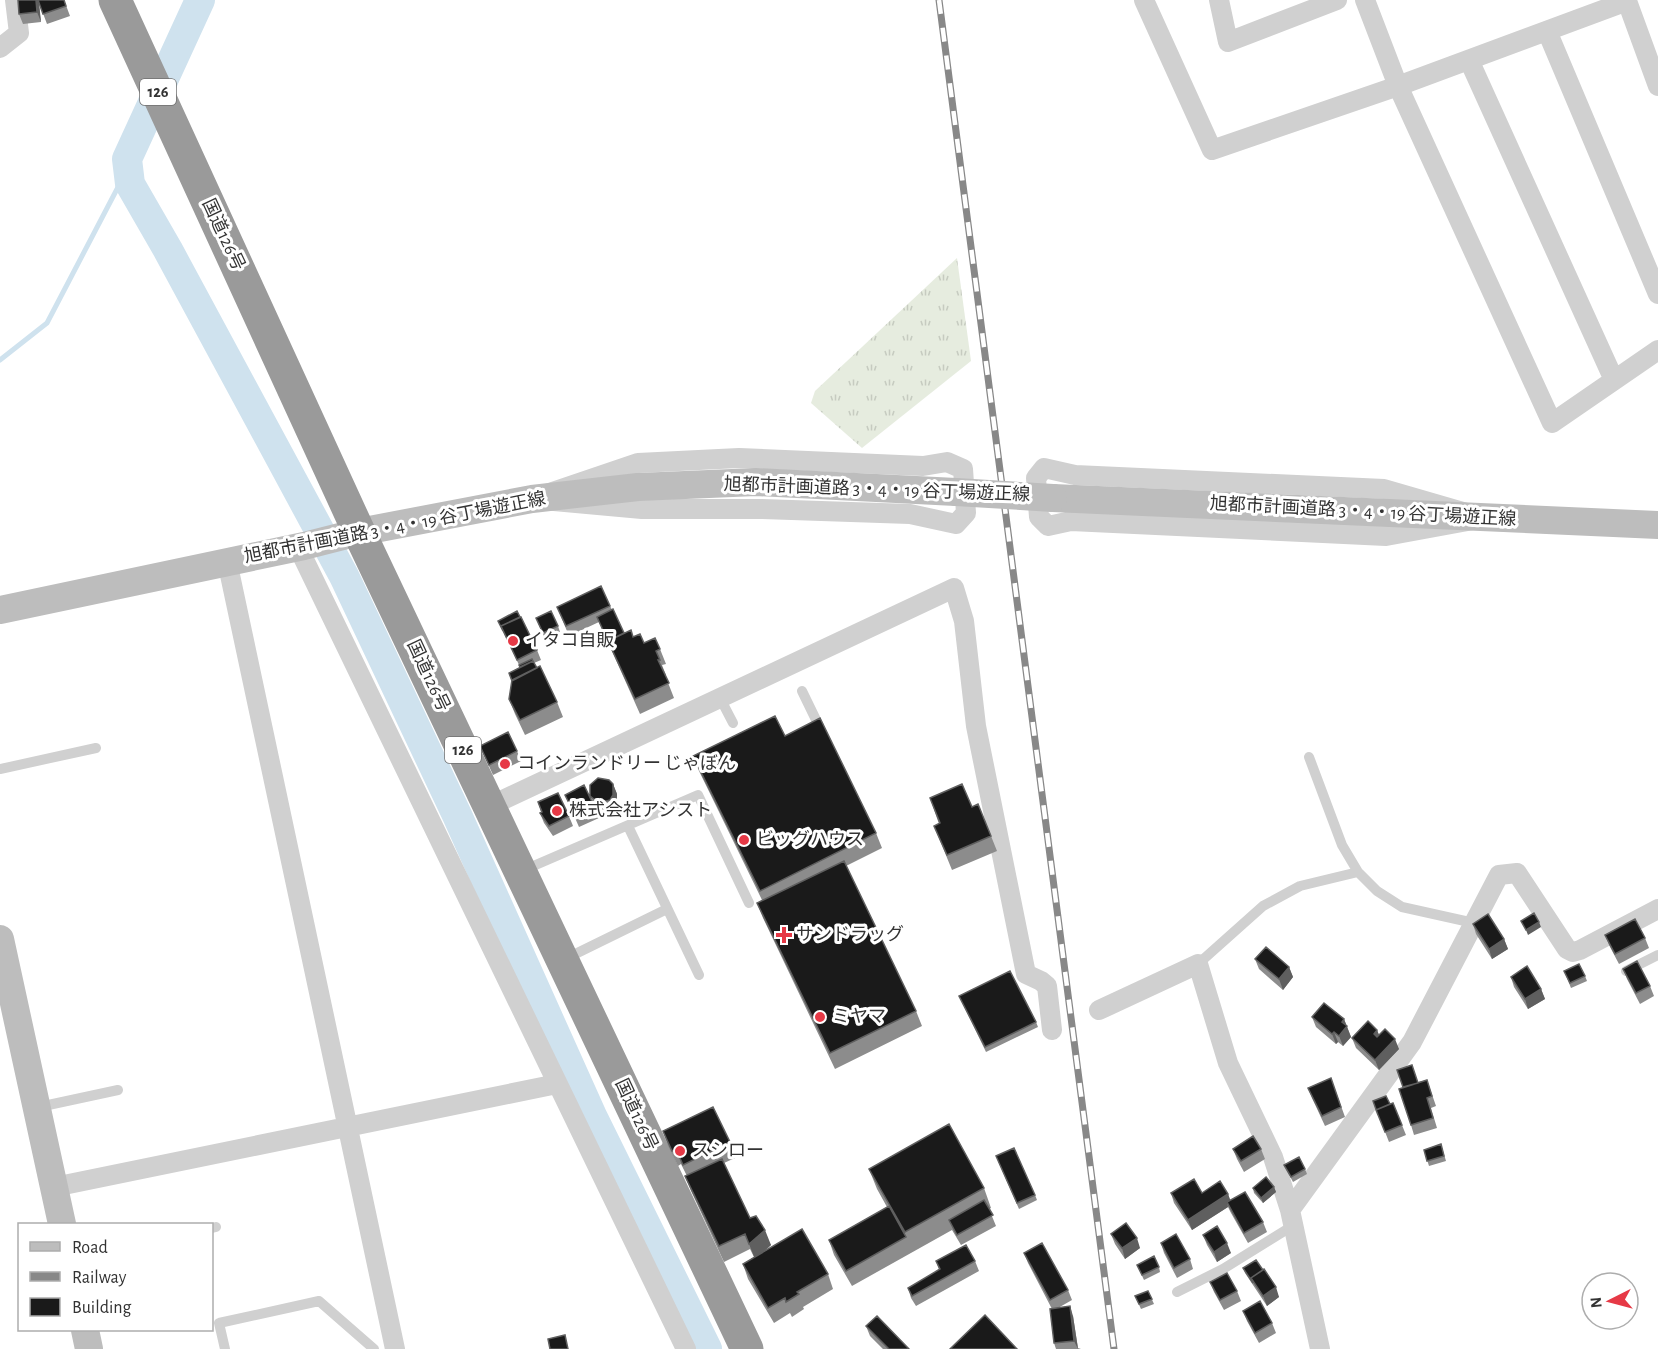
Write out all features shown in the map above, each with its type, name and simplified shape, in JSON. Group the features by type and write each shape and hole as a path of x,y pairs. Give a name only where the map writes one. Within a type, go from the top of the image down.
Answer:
{"highway":[{"name":"国道126号","path":"115,0 183,149 346,535 490,806 563,960 597,1023 747,1349"}],"street":[{"path":"0,48 19,33 15,0"},
{"path":"1144,0 1212,150 1398,86 1628,1 1658,86"},
{"path":"1219,0 1228,42 1337,0"},
{"path":"1365,0 1398,86 1552,423 1658,350"},
{"path":"1547,31 1658,294"},
{"path":"1469,60 1614,380"},
{"path":"739,458 911,466 947,462 963,470 966,513 956,524 910,514 761,508 642,509 532,499 638,463 739,458"},
{"path":"1044,468 1075,475 1384,489 1484,518 1386,536 1071,521 1048,526 1039,517 1036,478 1044,468"},
{"name":"旭都市計画道路 3・4・19 谷丁場遊正線","path":"0,610 346,535 532,499 638,487 756,482 1053,498 1658,525"},
{"path":"301,546 686,1349"},
{"path":"226,561 395,1349"},
{"path":"490,806 954,588 964,621 976,726 1026,974 1047,986 1052,1030"},
{"path":"1292,1217 1412,1042 1499,875 1517,873 1566,949 1573,952 1658,909"},
{"path":"0,939 62,1223"},
{"path":"1099,1010 1198,964 1228,1063 1273,1158 1292,1217 1320,1349"},
{"path":"54,1187 557,1084"},
{"path":"85,1331 89,1349"}],"lane":[{"path":"802,691 819,726"},
{"path":"720,698 733,723"},
{"path":"0,769 96,748"},
{"path":"1309,758 1342,845 1358,872 1377,891 1402,907 1474,923"},
{"path":"521,872 698,795 749,903"},
{"path":"628,826 699,975"},
{"path":"1198,964 1263,906 1300,886 1358,872"},
{"path":"563,960 667,909"},
{"path":"1626,971 1658,955"},
{"path":"37,1108 118,1089"},
{"path":"1177,1292 1223,1269 1292,1217"},
{"path":"225,1349 219,1323 319,1301 374,1349"}],"green space":[{"path":"957,258 971,361 862,448 811,403 815,391"}],"building":[{"path":"18,0 36,0 37,12 19,14"},
{"path":"38,0 64,0 66,6 43,14"},
{"path":"601,586 610,606 566,626 557,607"},
{"path":"613,609 624,633 608,641 597,617"},
{"path":"517,611 520,617 501,626 503,631 498,621"},
{"path":"551,611 558,626 543,633 536,618"},
{"path":"521,617 537,650 517,660 501,626"},
{"path":"631,630 633,637 640,634 644,643 655,638 660,649 656,651 660,660 658,660 669,683 635,699 608,641"},
{"path":"532,659 533,661 520,667 519,665"},
{"path":"533,661 537,668 512,681 509,673"},
{"path":"540,666 557,702 520,720 509,699 512,680"},
{"path":"775,716 785,736 820,718 876,833 760,891 693,756"},
{"path":"508,732 517,751 489,765 480,746"},
{"path":"598,778 609,780 613,784 613,795 610,800 599,803 590,796 590,785"},
{"path":"962,784 972,807 978,804 991,836 947,855 934,826 940,823 930,798"},
{"path":"584,785 595,808 576,817 565,795"},
{"path":"558,793 569,816 549,826 540,813 542,812 538,802"},
{"path":"844,861 916,1011 830,1053 757,903"},
{"path":"1534,913 1539,922 1526,930 1521,921"},
{"path":"1488,914 1504,939 1489,949 1473,924"},
{"path":"1635,919 1645,938 1615,954 1605,935"},
{"path":"1266,947 1289,967 1279,979 1255,959"},
{"path":"1637,961 1650,986 1636,993 1623,969"},
{"path":"1579,964 1585,976 1570,983 1564,971"},
{"path":"1527,966 1541,989 1525,999 1511,977"},
{"path":"1010,971 1036,1022 985,1047 959,996"},
{"path":"1324,1003 1344,1019 1342,1022 1347,1026 1339,1036 1334,1032 1332,1034 1312,1017"},
{"path":"1368,1021 1377,1030 1374,1034 1377,1037 1385,1029 1395,1039 1375,1060 1352,1038"},
{"path":"1412,1065 1418,1083 1403,1087 1397,1070"},
{"path":"1331,1078 1341,1107 1322,1116 1308,1088"},
{"path":"1427,1080 1432,1096 1427,1098 1433,1118 1411,1125 1399,1089"},
{"path":"1386,1096 1390,1104 1376,1110 1373,1101"},
{"path":"1393,1103 1402,1125 1385,1132 1376,1110"},
{"path":"713,1107 730,1142 683,1165 676,1149 672,1151 663,1131"},
{"path":"949,1124 984,1188 905,1232 869,1169"},
{"path":"1253,1136 1261,1149 1241,1161 1233,1149"},
{"path":"1441,1144 1444,1156 1427,1161 1424,1150"},
{"path":"1014,1148 1035,1195 1017,1203 996,1156"},
{"path":"1299,1157 1305,1169 1291,1177 1284,1165"},
{"path":"722,1159 750,1218 756,1216 765,1230 749,1244 745,1234 719,1246 685,1176"},
{"path":"1266,1177 1274,1187 1261,1198 1253,1188"},
{"path":"1194,1179 1202,1193 1220,1181 1228,1194 1188,1220 1171,1193"},
{"path":"1245,1192 1263,1222 1244,1233 1227,1202"},
{"path":"984,1200 993,1215 957,1235 949,1220"},
{"path":"889,1206 906,1237 846,1271 829,1240"},
{"path":"1126,1223 1137,1238 1122,1248 1111,1234"},
{"path":"1217,1226 1227,1243 1214,1252 1203,1235"},
{"path":"802,1229 828,1274 797,1292 799,1294 786,1302 785,1298 768,1308 743,1264"},
{"path":"1176,1234 1190,1259 1174,1268 1161,1243"},
{"path":"1042,1243 1068,1290 1050,1300 1024,1253"},
{"path":"966,1245 975,1261 912,1296 908,1288 940,1269 936,1261"},
{"path":"1154,1256 1159,1267 1142,1275 1137,1265"},
{"path":"1256,1260 1263,1270 1251,1278 1253,1283 1243,1268"},
{"path":"1264,1269 1276,1287 1263,1296 1251,1278"},
{"path":"1227,1273 1237,1291 1220,1300 1210,1282"},
{"path":"1148,1291 1152,1299 1139,1304 1135,1296"},
{"path":"1260,1301 1272,1323 1255,1333 1243,1311"},
{"path":"1070,1306 1074,1341 1054,1343 1050,1309"},
{"path":"985,1315 1017,1349 950,1349"},
{"path":"877,1316 909,1349 889,1349 866,1326"},
{"path":"565,1335 568,1349 550,1349 548,1339"}],"waterway":[{"path":"200,0 127,159 130,184 344,576 457,815 592,1116 707,1349"},
{"path":"0,360 47,323 128,168"}],"railway":[{"path":"939,0 1114,1349"}],"place":[{"name":"イタコ自販","path":"513,641"},
{"name":"コインランドリー じゃぼん","path":"505,764"},
{"name":"株式会社アシスト","path":"557,811"},
{"name":"ビッグハウス","path":"744,840"},
{"name":"サンドラッグ","path":"784,935"},
{"name":"ミヤマ","path":"820,1017"},
{"name":"スシロー","path":"680,1151"}]}
